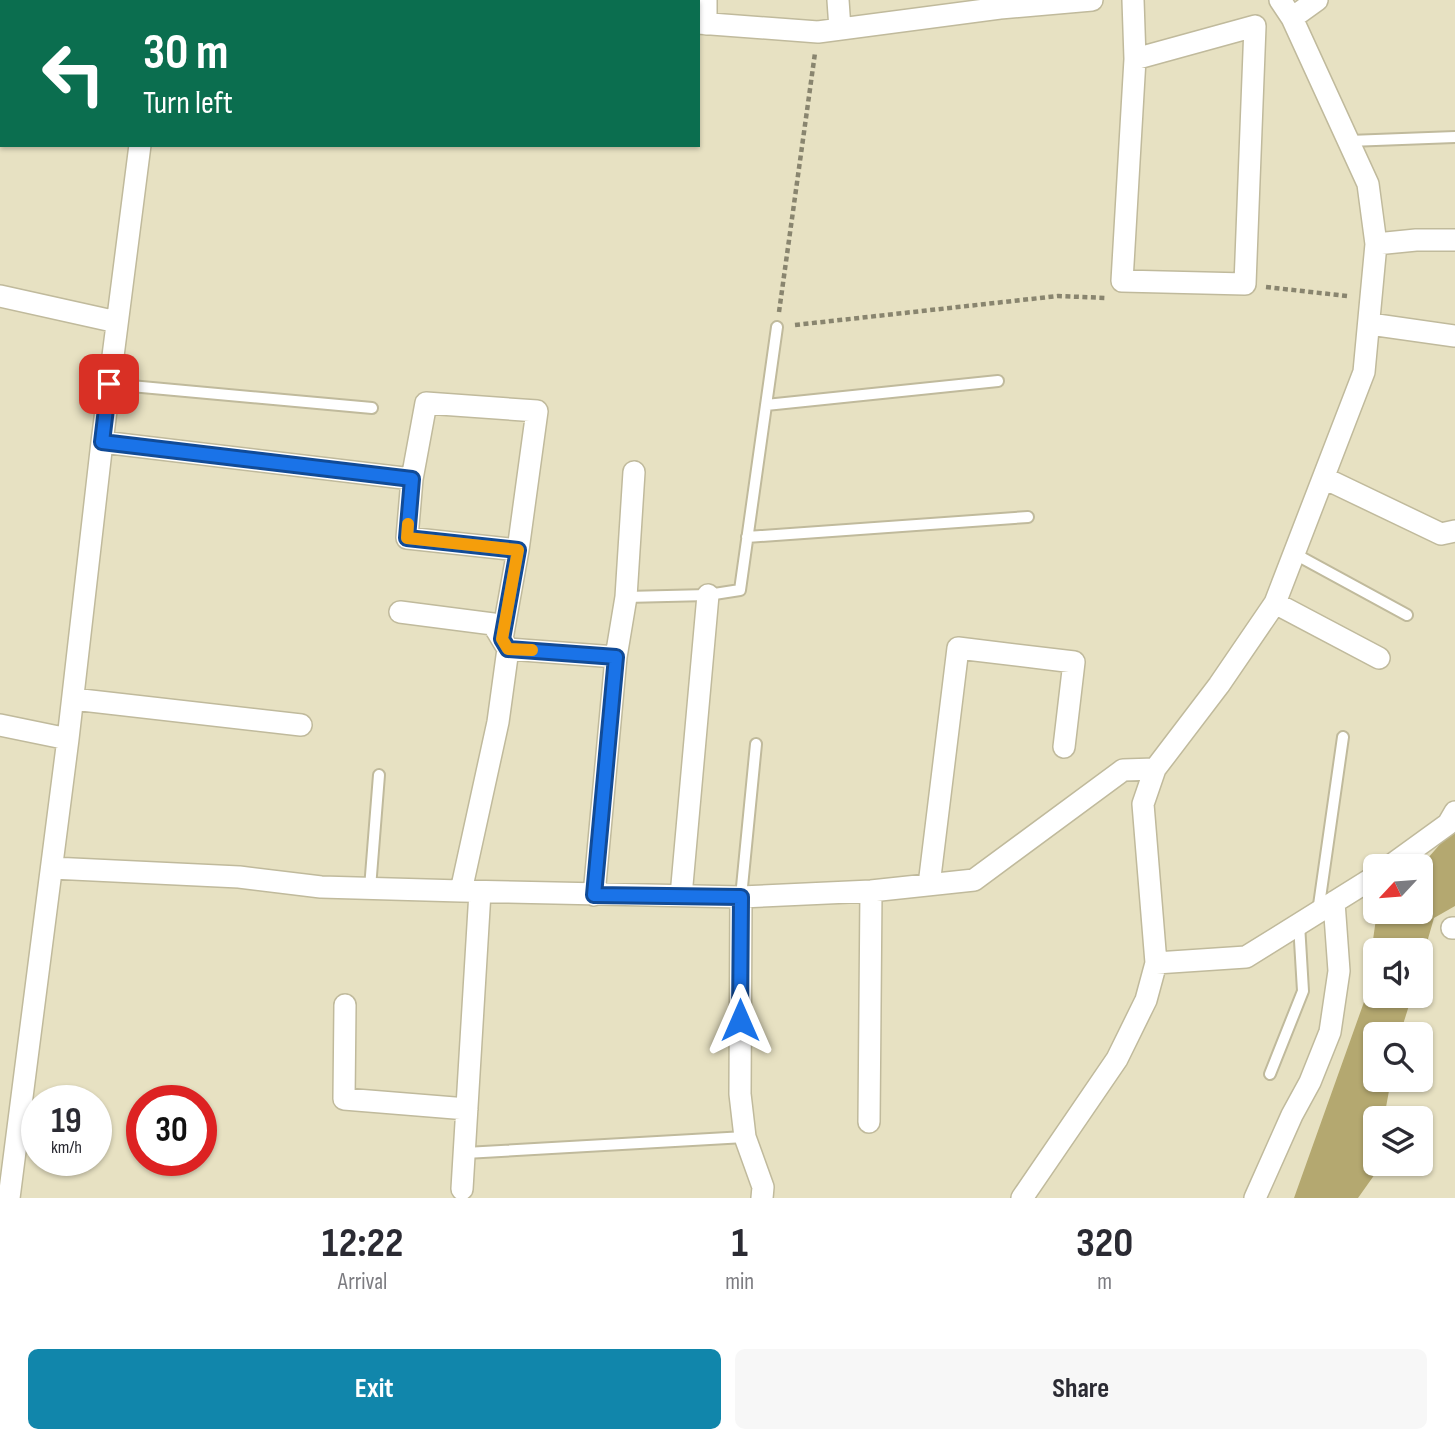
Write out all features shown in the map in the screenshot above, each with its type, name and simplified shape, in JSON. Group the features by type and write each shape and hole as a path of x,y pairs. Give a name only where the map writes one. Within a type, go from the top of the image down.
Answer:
{"street":[{"path":"706,0 702,24 818,32 999,4 1092,0"},
{"path":"838,0 840,29"},
{"path":"1133,0 1135,59 1122,281 1245,284 1255,26 1135,59"},
{"path":"1028,1197 1117,1059 1146,1000 1156,963 1143,804 1155,769 1219,685 1275,603 1364,372 1373,299 1376,244 1368,184 1292,18 1280,0"},
{"path":"1292,18 1317,0"},
{"path":"9,1198 140,147"},
{"path":"1376,244 1455,240"},
{"path":"0,296 117,322"},
{"path":"1370,324 1455,336"},
{"path":"463,1189 467,1109 470,892 498,722 505,644 518,550 537,411 426,402 412,479 407,538 518,550"},
{"path":"102,442 412,479"},
{"path":"594,895 616,657 626,597 635,472"},
{"path":"1324,478 1441,534 1455,531"},
{"path":"681,896 708,595"},
{"path":"1275,603 1379,658"},
{"path":"400,612 492,624 505,644"},
{"path":"505,644 616,657"},
{"path":"929,885 958,648 1073,662 1064,747"},
{"path":"73,699 301,724"},
{"path":"0,724 68,739"},
{"path":"52,868 239,877 321,887 470,892 741,897 871,891 974,880 1123,770 1155,769"},
{"path":"1407,854 1448,824 1455,812"},
{"path":"1156,963 1247,957 1363,884"},
{"path":"869,1122 871,891"},
{"path":"741,897 740,1094 745,1137 763,1187 762,1198"},
{"path":"1255,1198 1310,1082 1330,1032 1339,971 1326,907"},
{"path":"345,1005 344,1099 467,1109"}],"lane":[{"path":"1349,141 1455,137"},
{"path":"626,597 708,595 740,590 777,327"},
{"path":"766,405 998,381"},
{"path":"109,384 372,408"},
{"path":"747,537 1028,517"},
{"path":"1295,554 1407,615"},
{"path":"1326,907 1343,737"},
{"path":"741,897 756,744"},
{"path":"370,888 379,775"},
{"path":"1270,1074 1303,991 1299,924"},
{"path":"465,1153 745,1137"}],"path":[{"path":"818,32 777,327 1058,296 1110,299 1122,281"},
{"path":"1245,284 1373,299"}],"shaded area":[{"path":"1455,827 1455,906 1434,918 1433,921 1433,854"},
{"path":"1375,924 1432,924 1428,938 1373,938"},
{"path":"1363,1005 1363,1008 1408,1008 1404,1022 1363,1022 1363,1092 1389,1092 1386,1106 1363,1106 1363,1176 1374,1176 1358,1198 1294,1198"}],"slow traffic":[{"path":"408,524 407,538 518,550 502,639 508,649 532,650"}],"route":[{"path":"109,384 102,442 412,479 407,538 518,550 502,639 508,649 616,657 594,895 741,897 740,1020"}]}
